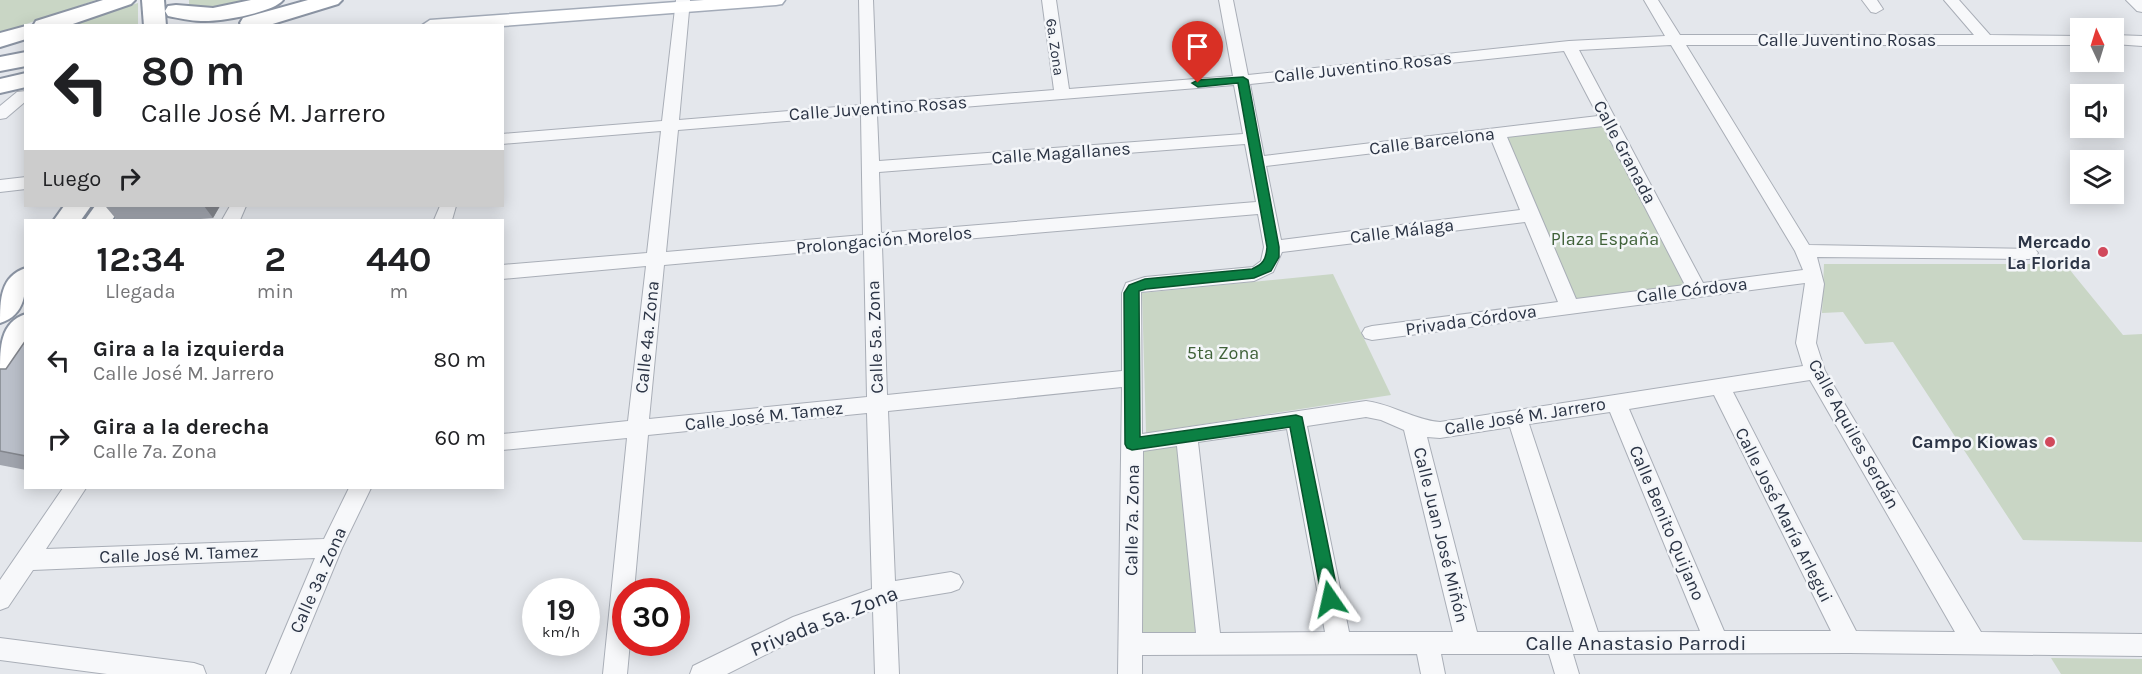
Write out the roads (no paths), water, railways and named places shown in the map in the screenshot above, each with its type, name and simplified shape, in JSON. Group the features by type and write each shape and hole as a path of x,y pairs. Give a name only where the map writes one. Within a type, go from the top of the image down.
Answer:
{"highway":[{"path":"156,24 167,8 192,16 216,16 272,0"},
{"path":"250,24 331,0"},
{"path":"289,24 354,0"},
{"path":"50,24 123,1"},
{"path":"0,40 24,33"},
{"path":"0,64 24,59"},
{"path":"0,86 18,92"},
{"path":"68,219 77,207"},
{"path":"99,219 108,207"},
{"path":"0,313 24,281"},
{"path":"0,362 24,326"}],"main road":[{"path":"682,3 711,0"},
{"path":"443,24 500,15 682,3 776,0"}],"street":[{"name":"Calle 5a. Zona","path":"866,0 876,405 887,674"},
{"name":"6a. Zona","path":"1049,0 1062,94"},
{"path":"1226,0 1273,247"},
{"name":"Calle Aquiles Serdán","path":"1651,0 1804,251 1814,275 1815,284 1806,343 1815,372 1974,642"},
{"path":"1951,0 1986,40"},
{"path":"2133,0 2142,8"},
{"name":"Calle 4a. Zona","path":"615,674 668,124 682,3"},
{"name":"Calle Juventino Rosas","path":"504,139 867,108 1243,80 1569,46 1674,40 2070,40"},
{"path":"2124,40 2142,41"},
{"name":"Calle Granada","path":"1569,46 1697,290"},
{"path":"0,114 18,92"},
{"name":"Calle Barcelona","path":"1257,162 1608,120"},
{"path":"1497,133 1569,306"},
{"name":"Calle Magallanes","path":"869,167 1253,138"},
{"path":"0,186 24,183"},
{"name":"Prolongación Morelos","path":"504,272 1265,207"},
{"name":"Calle Málaga","path":"1273,247 1531,215"},
{"name":"Calle 7a. Zona","path":"1130,674 1131,293 1133,288 1145,284 1254,274 1267,268 1273,247"},
{"path":"1804,251 2030,253"},
{"name":"Calle Córdova","path":"1569,306 1814,275"},
{"name":"Privada Córdova","path":"1372,333 1569,306"},
{"name":"Calle José M. Jarrero","path":"1132,444 1366,409 1379,410 1414,427 1440,430 1815,372"},
{"name":"Calle José M. Tamez","path":"504,442 1132,378"},
{"name":"Calle José María Arlegui","path":"1720,387 1849,642"},
{"name":"Calle Benito Quijano","path":"1616,402 1717,643"},
{"path":"1517,418 1590,643"},
{"path":"1296,421 1339,644"},
{"name":"Calle Juan José Miñón","path":"1414,427 1468,643"},
{"path":"1187,436 1209,644"},
{"path":"0,600 74,489"},
{"name":"Calle 3a. Zona","path":"278,674 331,548 360,489"},
{"name":"Calle José M. Tamez","path":"27,560 331,548"},
{"name":"Privada 5a. Zona","path":"702,674 801,626 885,595 913,587 951,582"},
{"name":"Calle Anastasio Parrodi","path":"1131,644 1974,642 2142,645"},
{"path":"1427,643 1433,674"},
{"path":"1558,644 1567,674"},
{"path":"0,649 194,674"}],"place":[{"name":"Mercado La Florida","path":"2103,252"},
{"name":"Campo Kiowas","path":"2050,442"}],"park label":[{"name":"Plaza España","path":"1605,239"},
{"name":"5ta Zona","path":"1223,353"}]}
